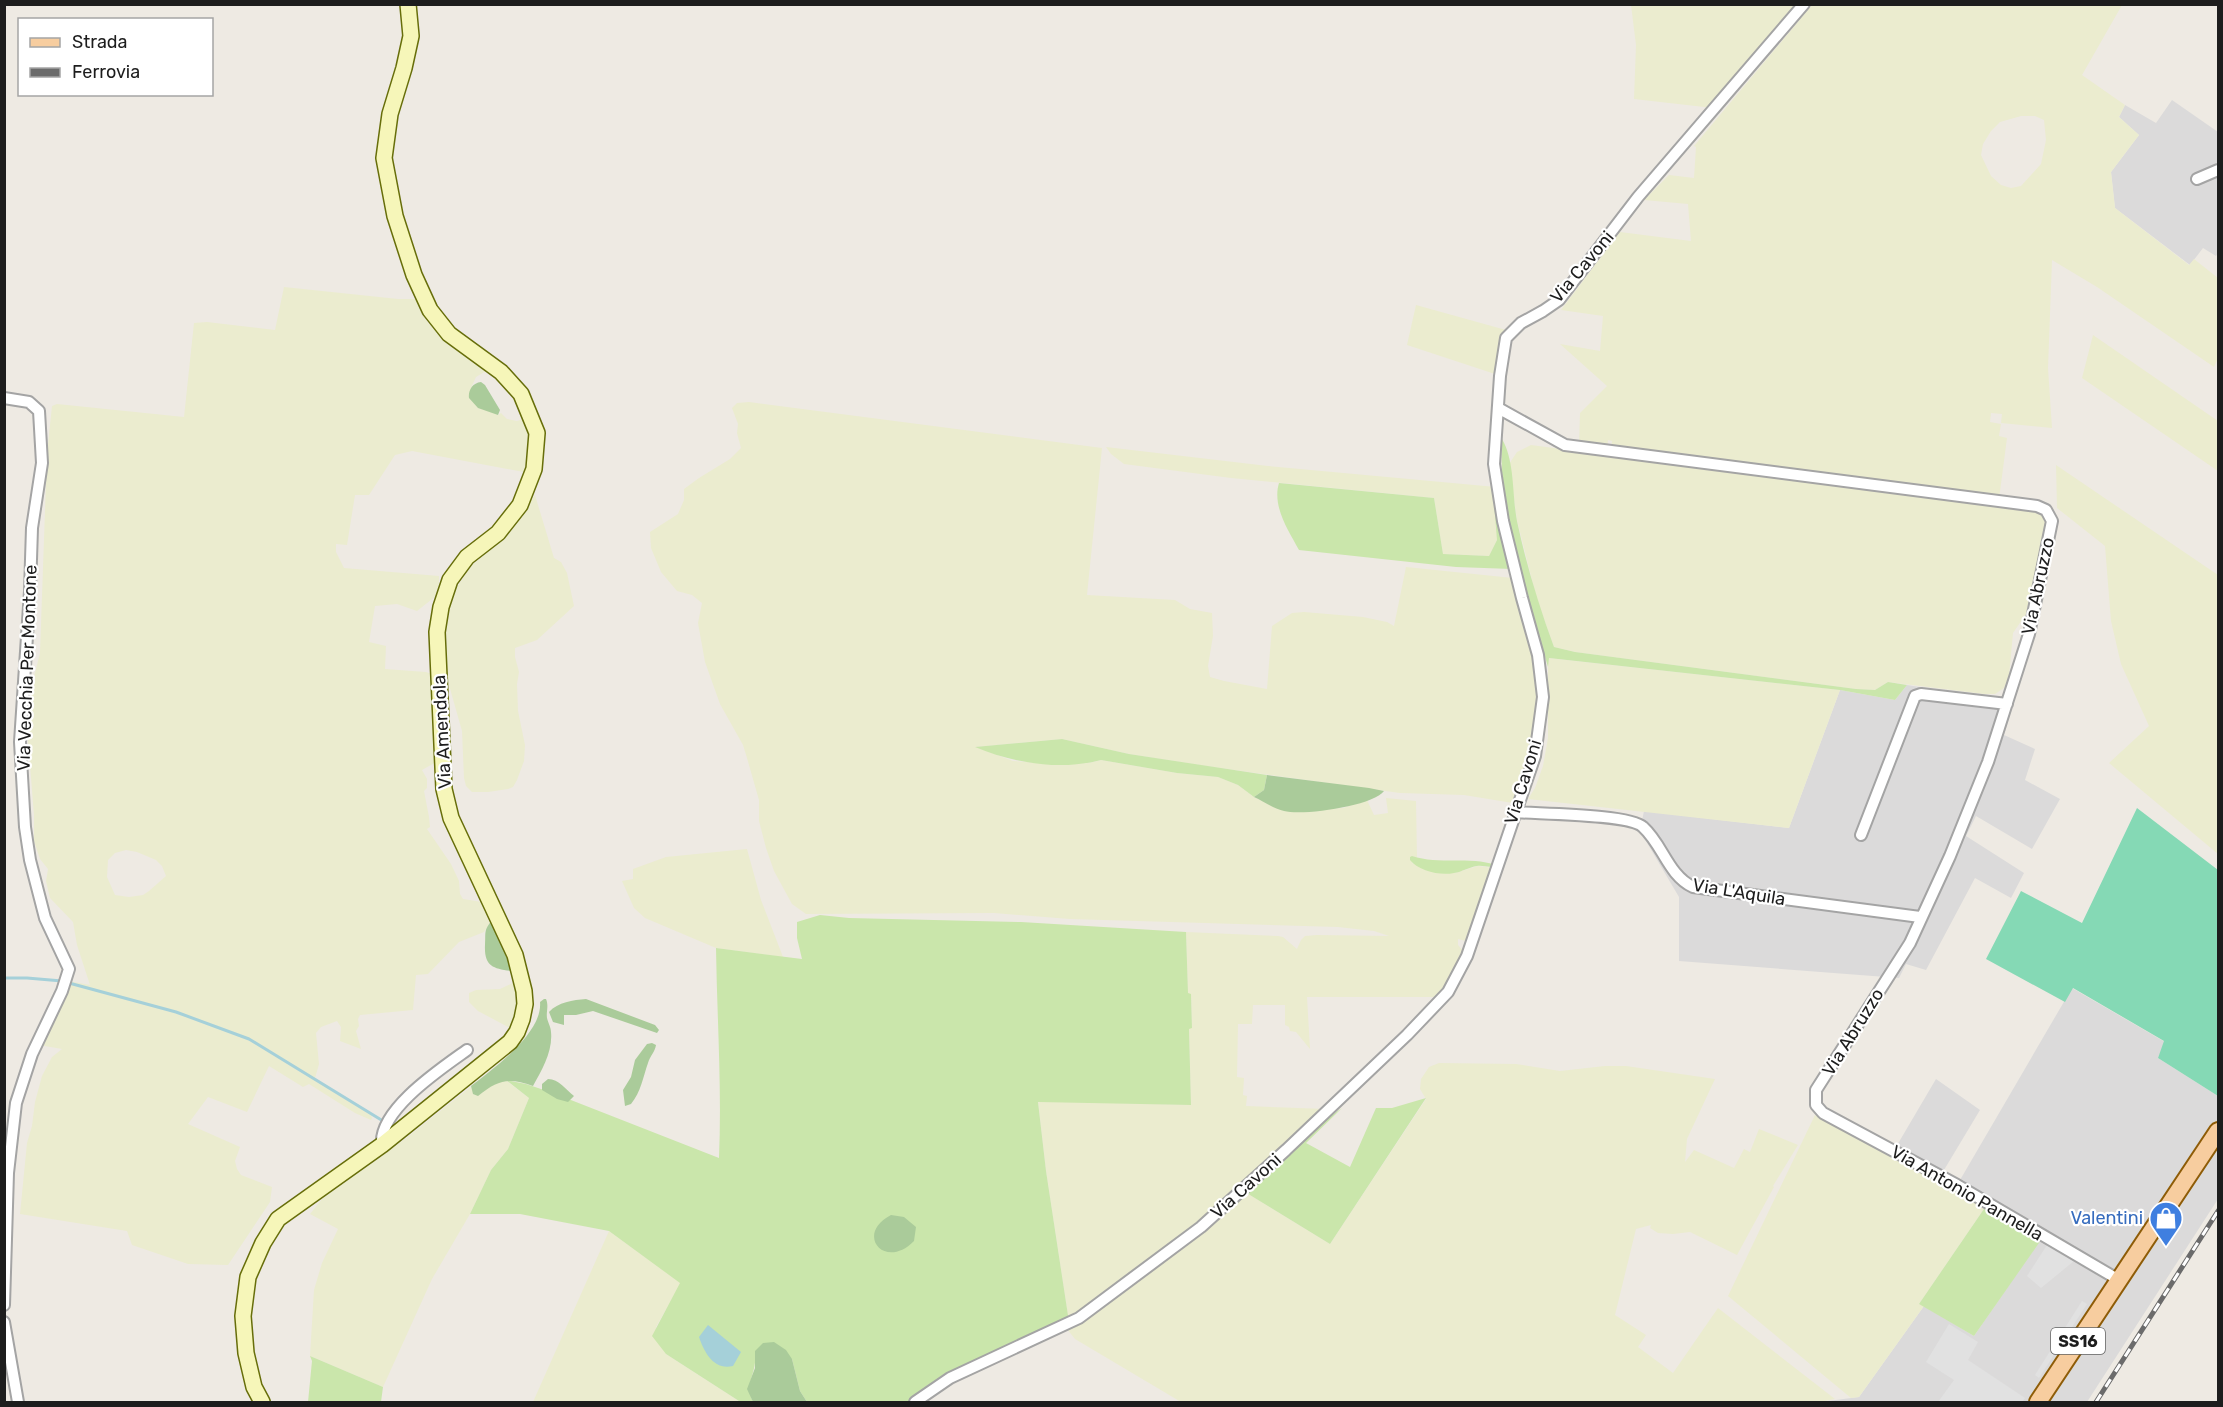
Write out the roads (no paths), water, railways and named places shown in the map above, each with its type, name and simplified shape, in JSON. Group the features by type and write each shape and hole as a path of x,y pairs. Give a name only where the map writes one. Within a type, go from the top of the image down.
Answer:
{"main road":[{"name":"Via Amendola","path":"262,1402 254,1387 246,1353 243,1316 248,1277 263,1243 278,1219 382,1144 510,1042 517,1032 525,1004 515,955 451,818 444,789 436,632 450,580 467,557 498,533 520,505 534,469 537,433 521,394 501,372 449,334 430,310 414,275 395,216 384,158 390,114 411,36 408,4"},
{"name":"SS16","path":"2038,1402 2218,1131"}],"street":[{"name":"Via Cavoni","path":"915,1402 950,1378 1079,1318 1224,1208 1407,1035 1448,992 1467,956 1535,756 1543,697 1538,655 1506,532 1494,464 1500,376 1506,338 1521,323 1559,300 1638,197 1804,4"},
{"path":"2197,179 2218,170"},
{"name":"Via Vecchia Per Montone","path":"4,398 29,402 39,411 42,463 32,528 20,742 25,827 30,860 45,918 69,969 62,991 32,1054 16,1103 8,1173 4,1305"},
{"name":"Via Abruzzo","path":"1498,408 1565,445 2037,506 2046,510 2052,521 2029,634 1988,762 1950,856 1910,943 1816,1090 1816,1105"},
{"path":"1861,835 1915,696 1921,694 2007,704"},
{"name":"Via L'Aquila","path":"1515,812 1619,819 1642,825 1682,882 1693,887 1920,917"},
{"path":"382,1144 381,1135 387,1123 413,1092 425,1080 467,1050"},
{"name":"Via Antonio Pannella","path":"1816,1105 1824,1113 1956,1185 2119,1280"},
{"path":"4,1322 18,1402"}],"water":[{"path":"708,1325 741,1352 733,1366 720,1366 707,1354 699,1337"}],"waterway":[{"path":"4,978 62,981"},
{"path":"69,983 176,1012 249,1039 383,1121"}],"railway":[{"path":"2096,1402 2218,1211"}],"place":[{"name":"Valentini","path":"2166,1247"}]}
